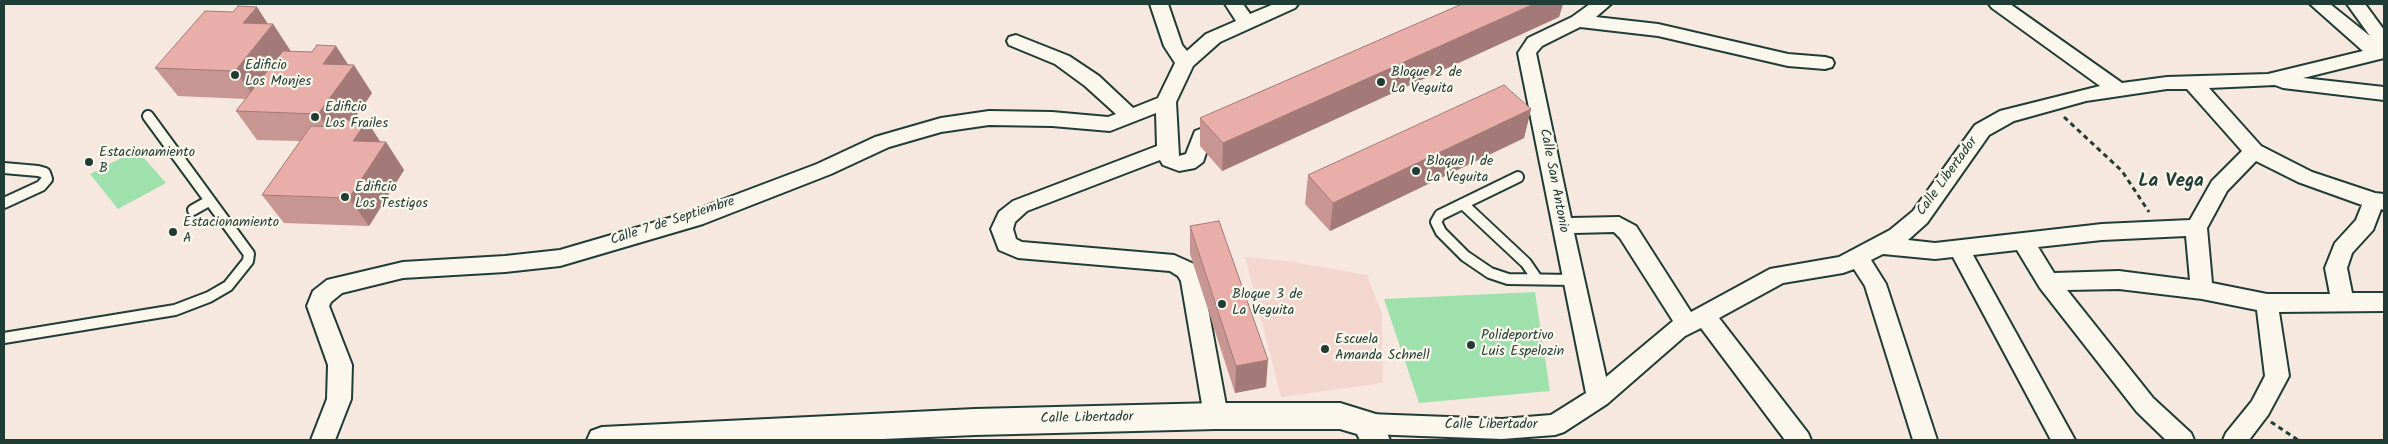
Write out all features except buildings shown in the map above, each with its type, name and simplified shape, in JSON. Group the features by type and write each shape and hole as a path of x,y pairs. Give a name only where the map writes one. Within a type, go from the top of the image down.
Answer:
{"street":[{"path":"1159,4 1173,46 1185,63"},
{"path":"1234,4 1246,22"},
{"path":"1238,121 1202,136 1198,144 1196,157 1188,163 1179,164 1170,160 1167,150 1166,102 1185,63 1214,38 1289,4"},
{"name":"Calle San Antonio","path":"1599,397 1562,226 1528,53 1535,42 1578,22 1602,4"},
{"path":"1998,4 2118,90"},
{"path":"2318,4 2382,49"},
{"path":"2356,4 2382,49"},
{"path":"1578,22 1658,30 1788,60 1825,63"},
{"path":"1016,41 1062,60 1092,80 1131,117"},
{"name":"Calle Libertador","path":"602,440 975,422 1216,416 1340,416 1371,432 1502,429 1555,425 1599,397 1676,330 1778,275 1843,265 1898,236 1920,217 1982,130 2007,116 2086,94 2167,83 2268,80 2382,49"},
{"path":"2268,80 2384,94"},
{"path":"2193,83 2254,151 2305,178 2379,201 2364,224 2343,249 2336,268 2343,302"},
{"name":"Calle 7 de Septiembre","path":"323,440 339,399 340,365 318,306 321,297 335,286 403,270 505,264 560,258 696,218 824,169 882,142 941,126 989,118 1052,119 1110,124 1166,102"},
{"path":"1167,150 1020,206 1006,218 1002,229 1007,244 1018,250 1174,263 1186,270 1192,281 1216,416"},
{"path":"2202,290 2196,228 2219,186 2254,151"},
{"path":"1562,226 1609,224 1619,225 1624,228 1696,320 1799,440"},
{"path":"1880,245 1935,251 2102,232 2196,228"},
{"path":"2023,242 2048,282 2145,405 2182,440"},
{"path":"1959,249 2063,440"},
{"path":"1857,257 1875,284 1925,440"},
{"path":"2048,282 2119,280 2202,290 2267,302 2384,302"},
{"path":"2235,440 2257,413 2277,376 2267,302"}],"lane":[{"path":"4,338 175,310 209,297 228,286 244,267 249,254 148,116"},
{"path":"4,168 38,171 45,173 47,179 41,186 4,203"},
{"path":"1518,177 1440,215 1436,222 1441,232 1466,256 1490,272 1508,279 1574,280"},
{"path":"193,210 209,201"},
{"path":"1463,204 1526,263 1537,278"}],"path":[{"path":"2050,104 2122,172 2161,230"},
{"path":"2257,413 2298,440"}],"shaded area":[{"name":"Escuela Amanda Schnell","path":"1245,257 1288,261 1367,275 1382,314 1383,383 1281,397"}],"green space":[{"path":"137,150 166,183 118,209 90,174"},
{"name":"Polideportivo Luis Espelozin","path":"1535,292 1550,391 1419,403 1384,299"}],"place":[{"name":"Edificio Los Monjes","path":"235,75"},
{"name":"Bloque 2 de La Veguita","path":"1381,82"},
{"name":"Edificio Los Frailes","path":"315,117"},
{"name":"Estacionamiento B","path":"89,162"},
{"name":"Bloque 1 de La Veguita","path":"1416,171"},
{"name":"Edificio Los Testigos","path":"345,197"},
{"name":"Estacionamiento A","path":"173,232"},
{"name":"Bloque 3 de La Veguita","path":"1222,304"},
{"name":"Polideportivo Luis Espelozin","path":"1471,345"},
{"name":"Escuela Amanda Schnell","path":"1325,349"}],"district":[{"name":"La Vega","path":"2171,183"}]}
